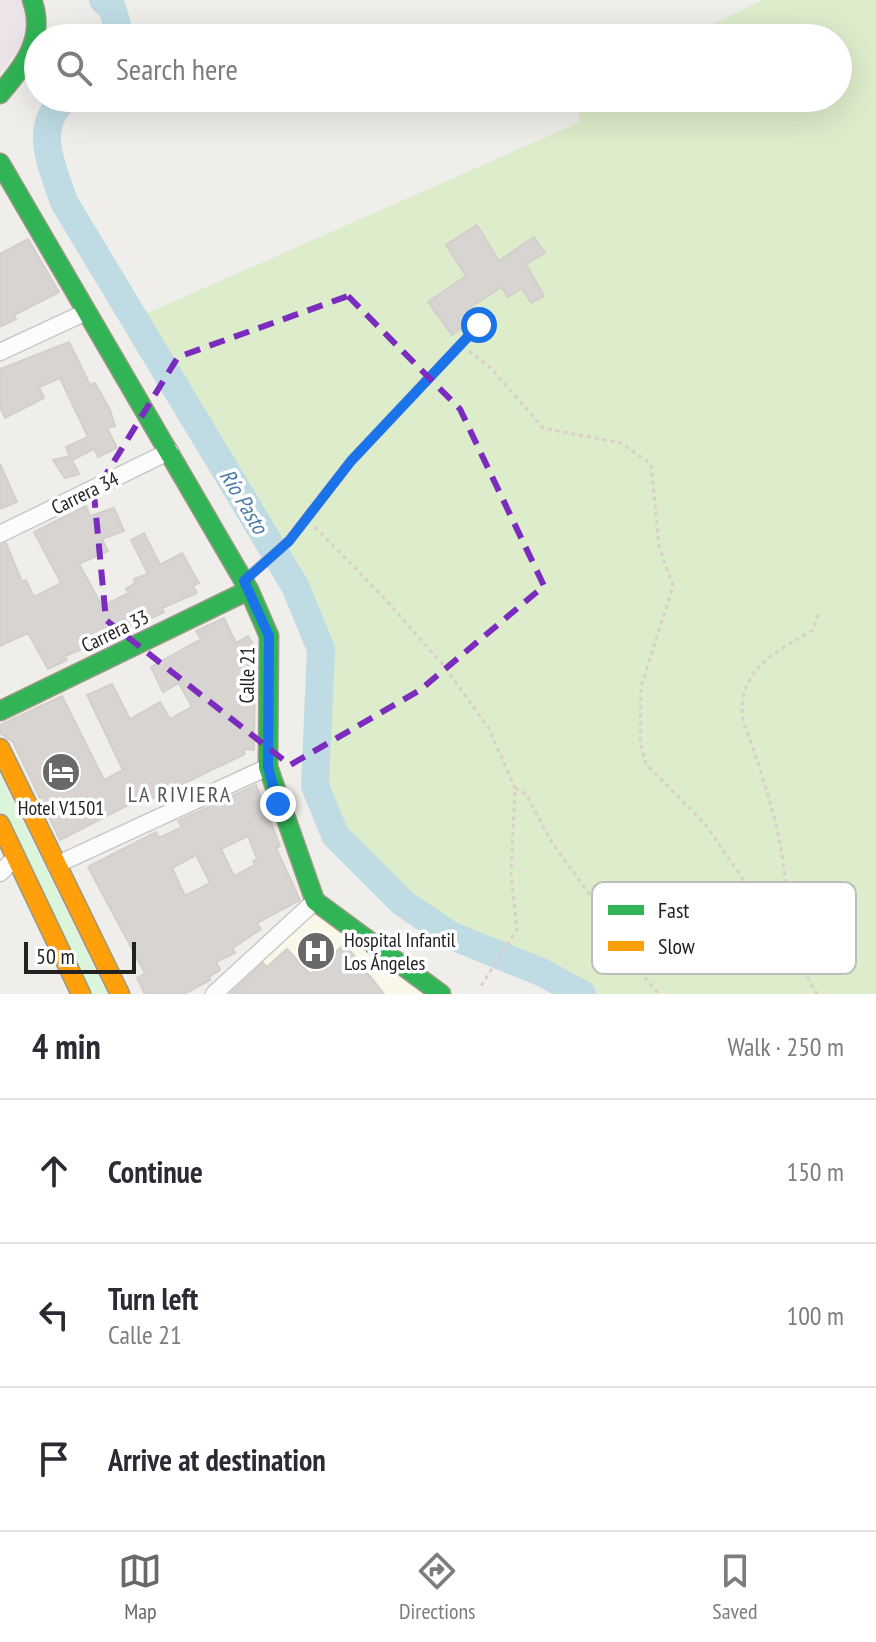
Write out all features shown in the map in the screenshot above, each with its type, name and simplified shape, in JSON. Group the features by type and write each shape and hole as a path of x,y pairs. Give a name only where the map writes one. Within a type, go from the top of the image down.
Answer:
{"street":[{"path":"33,1 37,24"},
{"path":"0,94 24,65"},
{"name":"Calle 21","path":"3,174 170,451 246,585 269,636 268,767 315,901"},
{"path":"0,352 86,312"},
{"name":"Carrera 34","path":"0,534 170,451"},
{"name":"Carrera 33","path":"0,711 246,585"},
{"path":"0,748 120,994"},
{"path":"56,865 268,767"},
{"path":"0,824 81,994"},
{"path":"0,873 16,857"},
{"path":"214,994 315,901 441,994"}],"lane":[{"path":"246,585 307,520 351,461 479,325"}],"path":[{"path":"460,344 492,369 543,428 621,443 651,464 659,546 673,586 641,687 640,742 646,764 705,824 745,882"},
{"path":"307,520 384,598 445,667 489,729 515,788 511,874 517,929 481,986"},
{"path":"784,882 781,838 743,720 740,700 753,674 774,653 813,630 818,614"},
{"path":"515,788 526,794 552,843 592,898"},
{"path":"642,974 659,994"},
{"path":"805,974 817,994"}],"highlighted area":[{"path":"348,296 460,409 544,586 420,690 290,765 106,620 94,494 178,357"}],"shaded area":[{"path":"0,0 27,0 22,43 0,73"},
{"name":"Hospital Infantil Los Ángeles","path":"310,909 423,994 219,994"}],"green space":[{"path":"762,0 876,0 876,994 578,994 543,973 450,935 403,903 335,835 315,786 321,649 296,586 249,513 136,318 580,122 579,112 852,112 852,24 713,24"},
{"path":"0,776 108,994 90,994 0,809"}],"building":[{"path":"477,225 499,261 534,237 545,253 526,264 544,296 531,303 522,288 508,297 502,287 467,309 474,320 452,335 428,302 466,276 446,245"},
{"path":"28,239 59,292 14,315 16,319 0,327 0,254"},
{"path":"69,342 90,385 95,383 110,410 115,426 107,428 117,448 98,457 94,449 72,460 79,474 65,478 53,460 70,456 66,447 88,437 60,378 39,387 44,398 5,418 0,407 0,369"},
{"path":"0,464 17,502 0,509"},
{"path":"86,506 90,516 114,508 124,531 102,539 108,551 79,564 102,606 129,593 126,589 135,583 134,579 148,574 131,540 144,533 160,565 182,553 199,583 193,586 197,593 162,608 164,612 117,635 65,656 67,660 48,669 28,633 0,646 0,545 6,543 22,582 26,580 34,597 61,583 34,532"},
{"path":"224,618 236,643 248,636 255,648 254,750 243,749 245,754 141,804 138,800 60,840 13,742 0,733 0,725 62,696 104,780 123,770 87,695 112,684 130,719 160,702 170,719 192,707 179,683 163,692 151,667 201,639 196,631"},
{"path":"256,785 280,846 276,848 300,900 257,923 261,929 233,948 235,953 216,962 220,970 209,977 210,980 184,994 145,994 137,978 145,973 88,867 156,832 159,838 182,827 178,821","holes":["248,836 257,859 253,861 255,865 234,876 221,849","196,855 210,883 185,896 172,868"]},
{"path":"345,944 384,994 230,994 263,963 267,967 287,949 310,974"}],"waterway":[{"name":"Río Pasto","path":"103,0 112,8 117,24"},
{"name":"Río Pasto","path":"54,112 49,122 48,147 64,202 295,586 321,649 315,786 335,835 403,903 450,935 543,973 582,994"}],"traffic: fast":[{"path":"32,0 36,24"},
{"path":"0,94 24,62"},
{"path":"0,163 249,590 269,636 268,767 315,901 441,994"},
{"path":"0,711 249,590"}],"traffic: slow":[{"path":"0,748 120,994"},
{"path":"0,824 81,994"}],"place":[{"name":"Hotel V1501","path":"61,772"},
{"name":"Hospital Infantil Los Ángeles","path":"316,951"}],"district":[{"name":"LA RIVIERA","path":"180,794"}],"route":[{"path":"278,804 268,767 269,636 244,581 289,541 351,461 479,325"}]}
